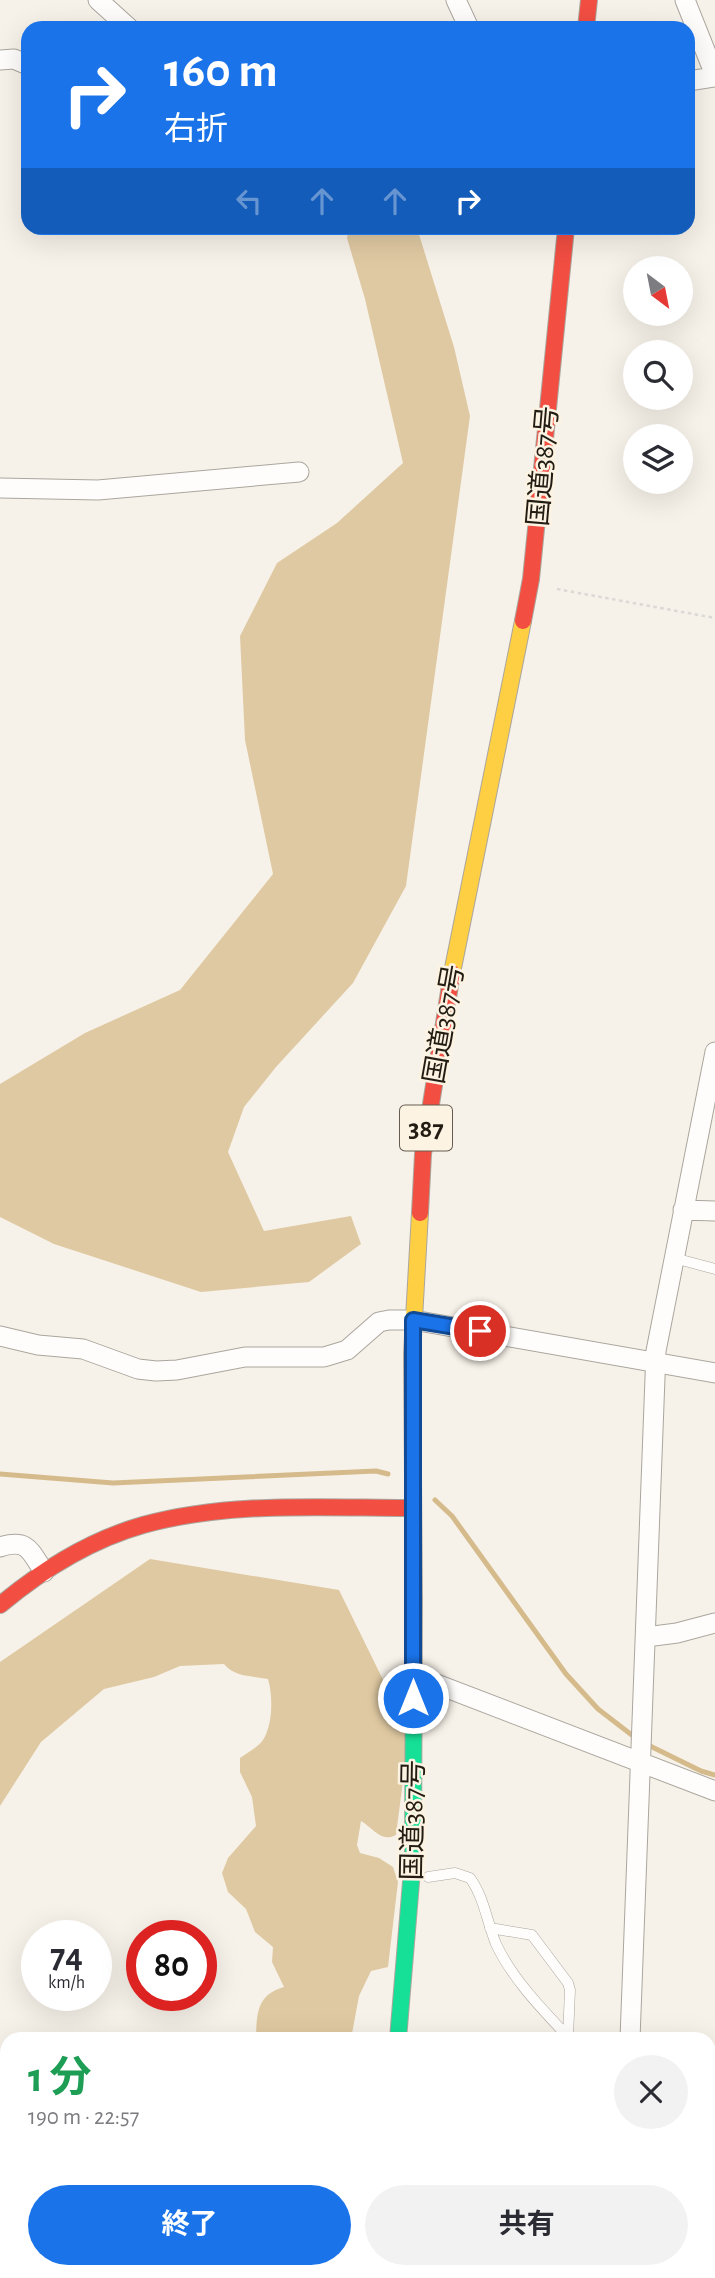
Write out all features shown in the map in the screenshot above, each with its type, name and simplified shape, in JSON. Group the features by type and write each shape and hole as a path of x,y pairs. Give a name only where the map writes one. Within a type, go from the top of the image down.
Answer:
{"main road":[{"path":"587,21 589,0"},
{"name":"国道387号","path":"399,2032 413,1858 413,1320 419,1189 444,1013 530,584 565,235"},
{"path":"0,1605 44,1572 118,1534 182,1516 257,1511 413,1508"}],"street":[{"path":"98,0 122,21"},
{"path":"456,0 466,21"},
{"path":"685,0 693,21"},
{"path":"695,25 715,76 695,79"},
{"path":"0,60 13,59 21,62"},
{"path":"0,488 98,489 299,472"},
{"path":"630,2032 655,1362 715,1052"},
{"path":"683,1210 715,1211"},
{"path":"0,1336 38,1345 83,1349 127,1365 156,1371 177,1370 245,1357 324,1357 347,1350 379,1322 413,1320 715,1373"},
{"path":"0,1547 19,1542 24,1544 44,1572"},
{"path":"646,1637 677,1633 715,1623"},
{"path":"413,1675 715,1791"}],"lane":[{"path":"674,1258 715,1269"},
{"path":"428,1877 455,1874 470,1878 497,1946 519,1980 564,2032"},
{"path":"490,1928 532,1935 568,1983 569,2032"}],"path":[{"path":"530,584 715,618"}],"shaded area":[{"path":"348,235 419,235 454,347 470,416 406,886 353,983 276,1067 244,1107 228,1152 264,1231 351,1216 361,1244 309,1282 201,1292 54,1244 0,1217 0,1084 85,1033 180,990 273,874 245,740 240,636 277,563 337,523 403,463 365,299"},
{"path":"150,1559 339,1590 389,1692 408,1742 396,1835 381,1836 361,1821 357,1845 360,1853 379,1858 393,1867 398,1882 388,1967 371,1971 359,1996 352,2032 257,2032 258,2014 263,2000 284,1987 272,1962 273,1947 255,1932 246,1909 228,1892 222,1873 228,1858 256,1826 252,1797 240,1772 240,1758 263,1740 269,1726 271,1693 268,1679 238,1674 224,1664 180,1666 154,1677 104,1689 41,1742 0,1806 0,1662"}],"waterway":[{"path":"0,1474 113,1483 376,1471 388,1474"},
{"path":"435,1500 452,1516 566,1674 598,1709 637,1739"},
{"path":"646,1744 715,1775"}],"traffic: fast":[{"path":"399,2032 413,1858 414,1600"}],"traffic: slow":[{"path":"452,973 523,621"},
{"path":"414,1600 412,1354 420,1213"}],"traffic: jam":[{"path":"587,21 589,0"},
{"path":"523,621 531,579 565,235"},
{"path":"420,1213 423,1154 452,973"},
{"path":"0,1605 33,1580 86,1548 123,1531 176,1517 277,1507 413,1508"}],"route":[{"path":"413,1698 413,1320 480,1331"}]}
